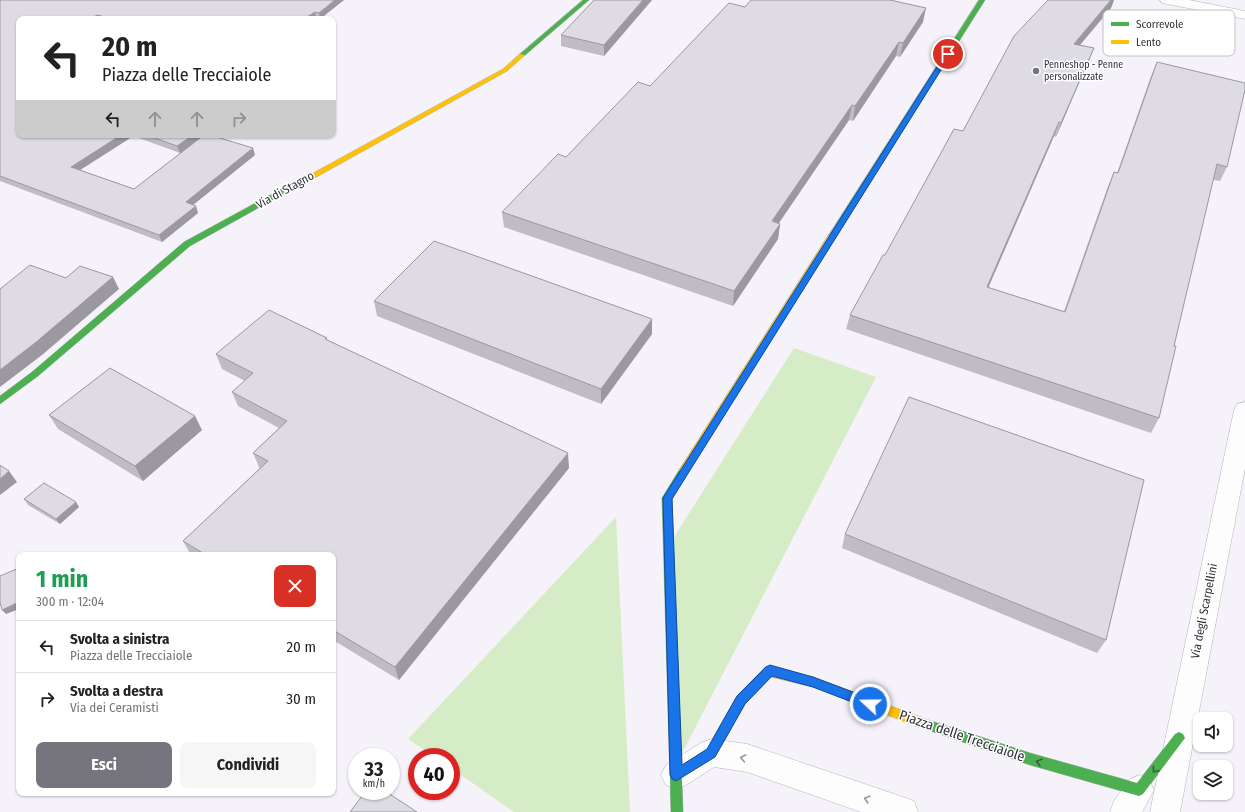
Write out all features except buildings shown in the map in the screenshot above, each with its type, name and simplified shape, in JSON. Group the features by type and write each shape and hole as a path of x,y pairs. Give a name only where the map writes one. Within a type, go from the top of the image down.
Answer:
{"street":[{"name":"Via di Stagno","path":"0,402 36,374 186,244 505,70 586,0"},
{"path":"677,812 668,498 982,0"},
{"path":"1167,0 1223,10"},
{"path":"1235,12 1245,14"},
{"name":"Via degli Scarpellini","path":"1165,812 1245,410"},
{"name":"Piazza delle Trecciaiole","path":"676,775 711,753 741,700 770,671 813,682 913,720 1030,759 1132,801 1179,738"},
{"path":"711,753 747,758 904,812"}],"green space":[{"path":"794,348 876,377 680,757 674,537"},
{"path":"616,517 630,812 514,812 460,774 460,748 422,748 408,739"}],"traffic: fast":[{"path":"522,55 586,0"},
{"path":"833,235 982,0"},
{"path":"0,401 35,374 187,244 290,188"},
{"path":"677,812 667,498 684,470"},
{"path":"919,722 1030,759 1139,790 1179,738"}],"traffic: slow":[{"path":"290,188 505,70 522,55"},
{"path":"684,470 833,235"},
{"path":"711,753 741,700 769,671 813,682 919,722"}],"place":[{"name":"Penneshop - Penne personalizzate","path":"1036,71"}],"route":[{"path":"870,704 813,682 770,671 741,700 711,753 676,775 668,498 948,54"}]}
